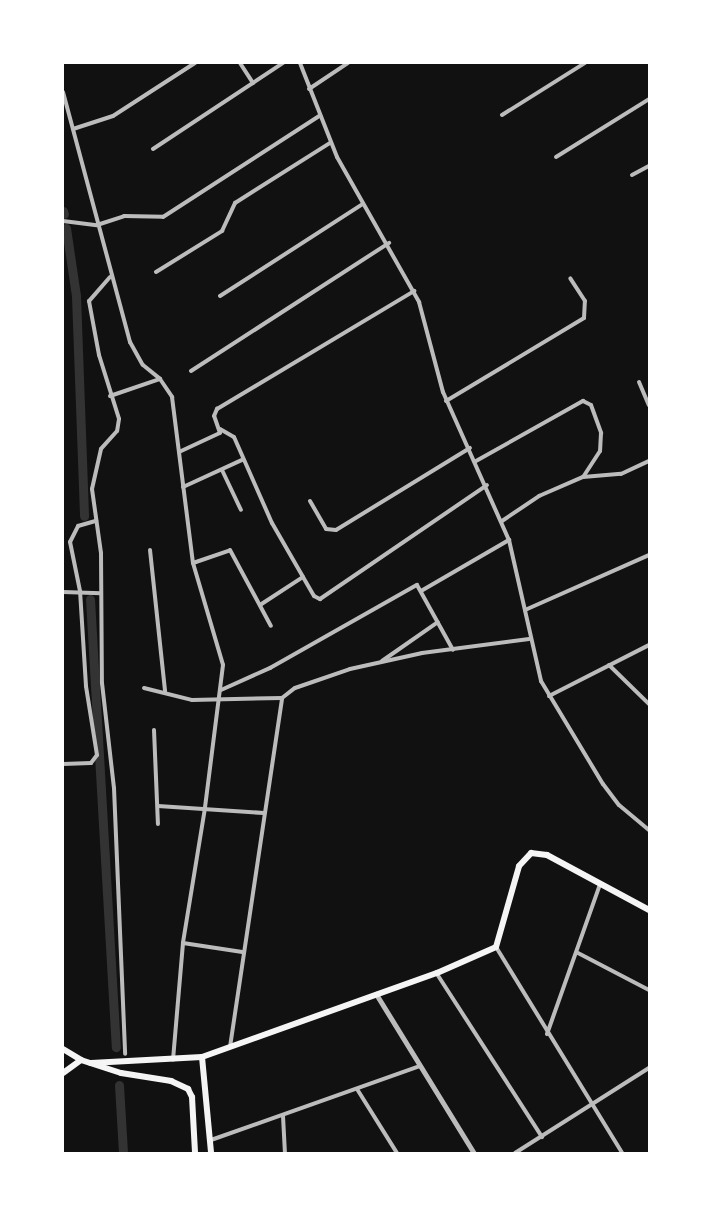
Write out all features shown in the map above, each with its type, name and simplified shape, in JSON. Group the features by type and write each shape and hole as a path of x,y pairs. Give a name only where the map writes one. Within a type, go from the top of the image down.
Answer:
{"main road":[{"path":"91,1063 202,1058 437,973 496,947 519,866 526,856 546,855 649,910"},
{"path":"63,1049 81,1060 121,1073 171,1081 188,1089 192,1096 195,1153"},
{"path":"202,1058 211,1153"},
{"path":"63,1073 81,1060"}],"street":[{"path":"73,129 113,116 195,63"},
{"path":"240,63 253,83"},
{"path":"153,149 283,63"},
{"path":"300,63 330,143 363,204 389,243 414,291 446,401 476,460 509,540 525,610 529,639 549,696 603,784 619,805 649,830"},
{"path":"309,89 348,63"},
{"path":"502,116 585,63"},
{"path":"63,92 130,342 143,365 160,379 172,397 193,563 222,665 220,701 205,808 183,943 173,1060"},
{"path":"556,158 649,99"},
{"path":"63,221 97,225 124,216 163,217 319,116"},
{"path":"156,272 222,231 235,203 330,143"},
{"path":"632,176 649,166"},
{"path":"220,296 363,204"},
{"path":"191,371 389,243"},
{"path":"111,277 89,301 110,396 119,419 117,431 101,448 92,489 101,593 102,683 114,788 125,1054"},
{"path":"446,401 584,318 585,301 570,278"},
{"path":"414,291 217,409 214,416 220,429 234,437 242,460 303,577 314,596 320,598 486,485"},
{"path":"110,396 160,379"},
{"path":"639,382 649,405"},
{"path":"476,460 583,401 591,405 601,433 600,451 583,477"},
{"path":"179,452 218,436 220,429"},
{"path":"310,501 326,529 336,530 470,448"},
{"path":"183,487 242,460"},
{"path":"502,521 539,496 583,477 621,474 649,461"},
{"path":"222,470 241,510"},
{"path":"63,764 91,763 97,755 86,686 80,591 71,561 72,532 78,526 96,521"},
{"path":"422,591 509,540"},
{"path":"150,550 165,691"},
{"path":"193,563 230,550 271,626"},
{"path":"525,610 649,555"},
{"path":"260,605 303,577"},
{"path":"220,690 270,668 417,585 453,650"},
{"path":"63,592 101,593"},
{"path":"379,662 438,622"},
{"path":"144,688 192,699 220,701 282,698 319,678 379,662 529,639"},
{"path":"549,696 649,645"},
{"path":"609,665 649,704"},
{"path":"230,1047 242,952 282,698"},
{"path":"154,730 158,824"},
{"path":"158,806 264,813"},
{"path":"547,1034 578,953 600,883"},
{"path":"183,943 242,952"},
{"path":"496,947 547,1034 594,1104 622,1153"},
{"path":"578,953 649,990"},
{"path":"437,973 542,1137"},
{"path":"376,994 474,1153"},
{"path":"210,1140 420,1066"},
{"path":"515,1153 649,1068"},
{"path":"357,1089 397,1153"},
{"path":"283,1116 285,1153"}],"waterway":[{"path":"66,228 76,296 84,516"},
{"path":"90,599 116,1047"},
{"path":"119,1085 123,1153"}]}
